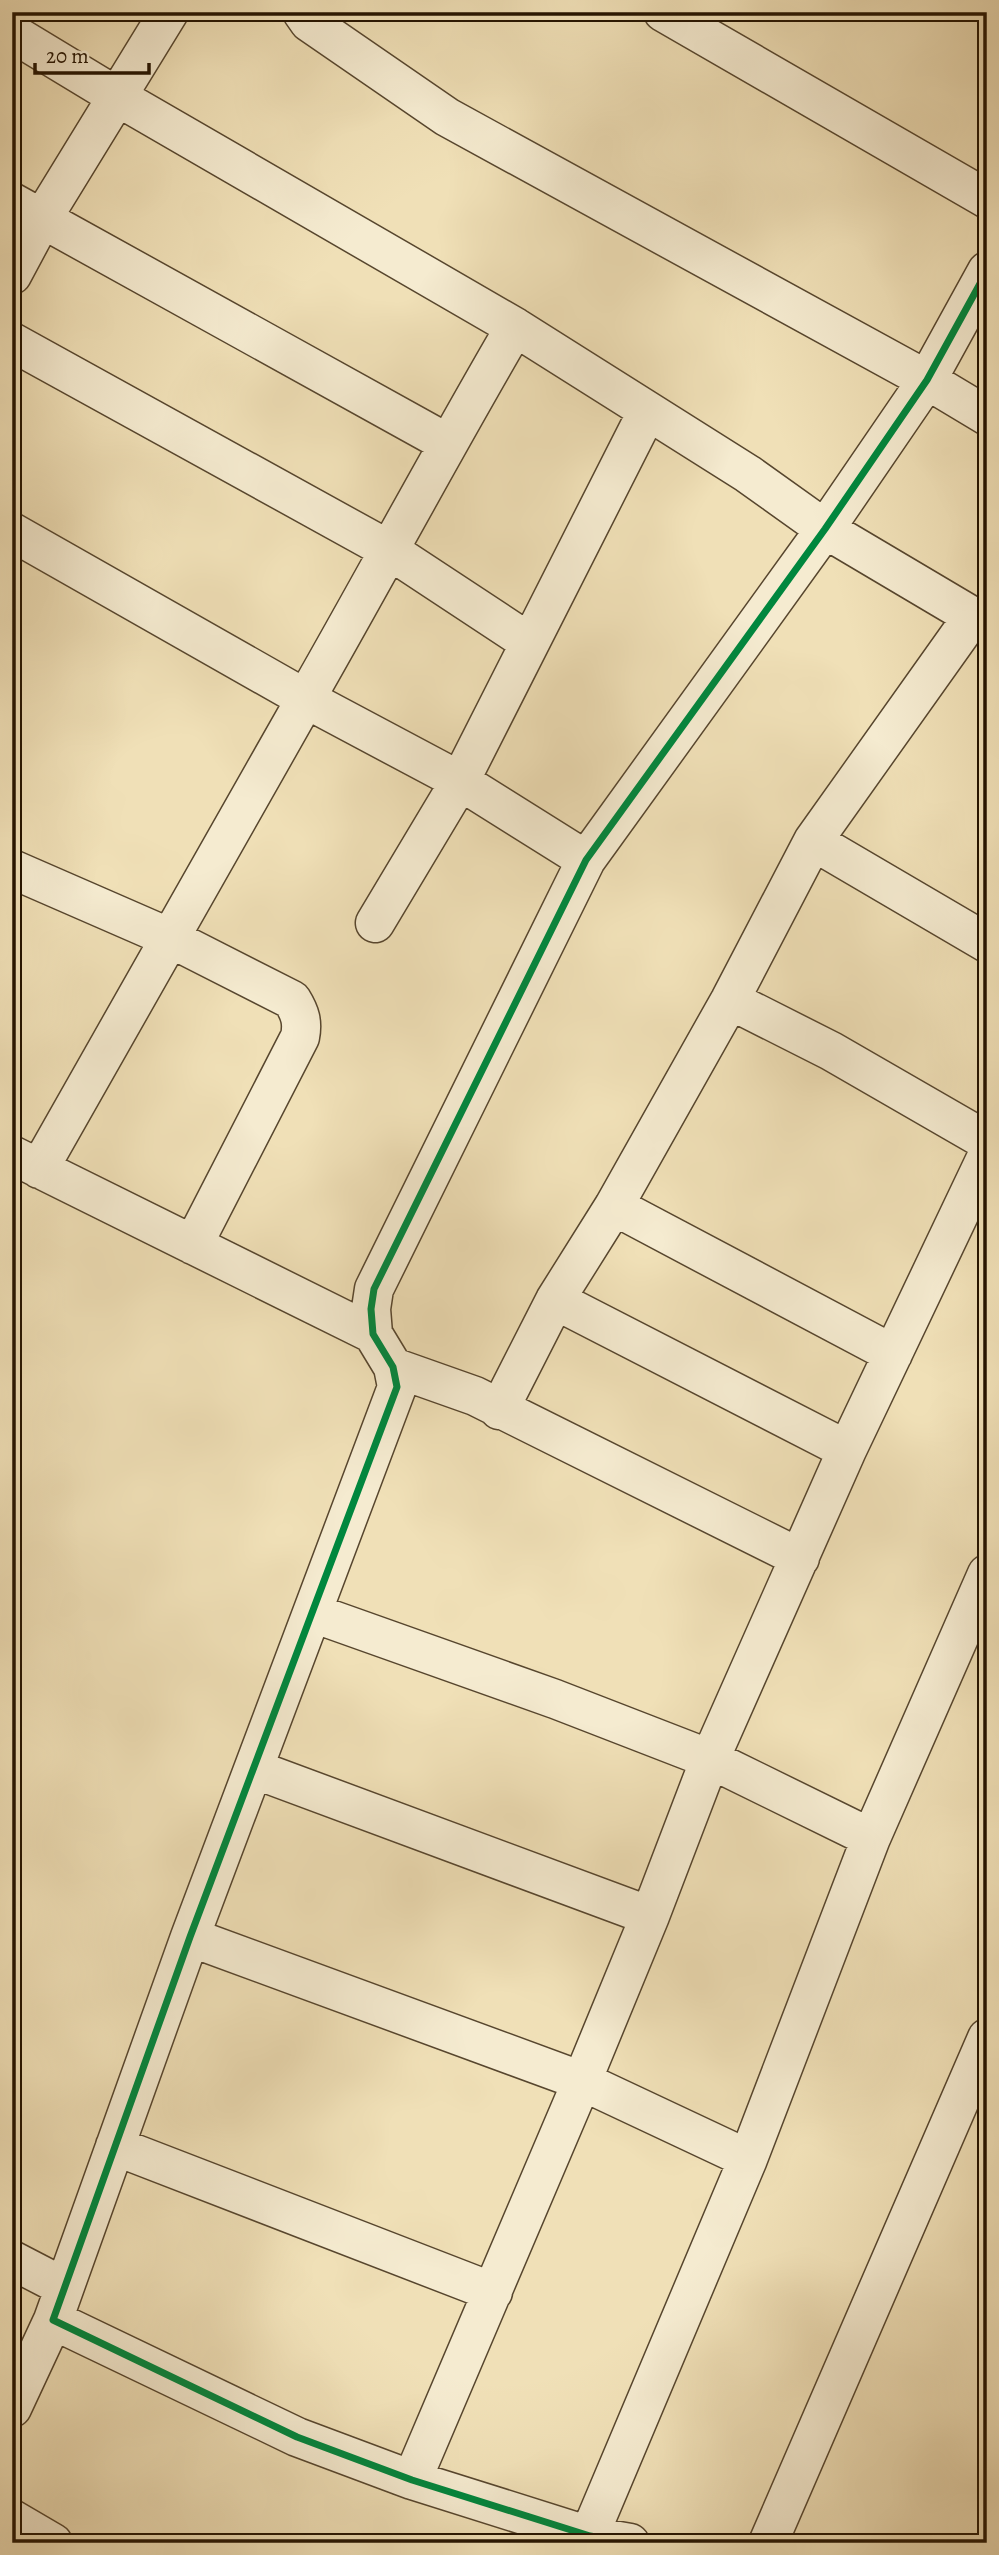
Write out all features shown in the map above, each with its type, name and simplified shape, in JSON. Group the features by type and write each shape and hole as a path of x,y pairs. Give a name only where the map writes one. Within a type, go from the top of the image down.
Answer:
{"street":[{"path":"12,275 27,211 116,96 169,12"},
{"path":"302,12 309,22 447,117 987,415"},
{"path":"663,12 987,199"},
{"path":"12,33 515,327 748,474 825,529 980,620 813,841 730,1000 614,1206 555,1300 499,1410"},
{"path":"27,211 447,443"},
{"path":"12,2408 58,2304 190,1937 397,1387 393,1367 373,1334 371,1308 374,1289 586,860 825,529 927,380 987,271"},
{"path":"373,1334 26,1162 168,937 306,699 447,443 515,327"},
{"path":"12,342 389,550 530,643"},
{"path":"374,923 460,781 647,412"},
{"path":"12,532 306,699 460,781 586,860"},
{"path":"813,841 987,943"},
{"path":"12,869 168,937 292,1000 299,1012 302,1023 300,1037 193,1245"},
{"path":"730,1000 831,1051 987,1141"},
{"path":"412,2480 582,2081 650,1916 710,1759 847,1450 987,1156"},
{"path":"614,1206 893,1354"},
{"path":"555,1300 847,1450"},
{"path":"393,1367 475,1396 800,1558"},
{"path":"588,2539 748,2159 871,1838 987,1574"},
{"path":"313,1612 555,1699 710,1759 871,1838"},
{"path":"254,1769 650,1916"},
{"path":"190,1937 582,2081 748,2159"},
{"path":"768,2543 987,2038"},
{"path":"116,2146 494,2292"},
{"path":"12,2260 58,2304 297,2437 412,2480 588,2539 630,2543"},
{"path":"12,2519 53,2543"}],"cycle path":[{"path":"630,2543 590,2536 412,2480 297,2437 53,2320 190,1937 397,1387 393,1367 373,1334 371,1309 374,1289 586,860 825,529 927,380 987,271"}]}
